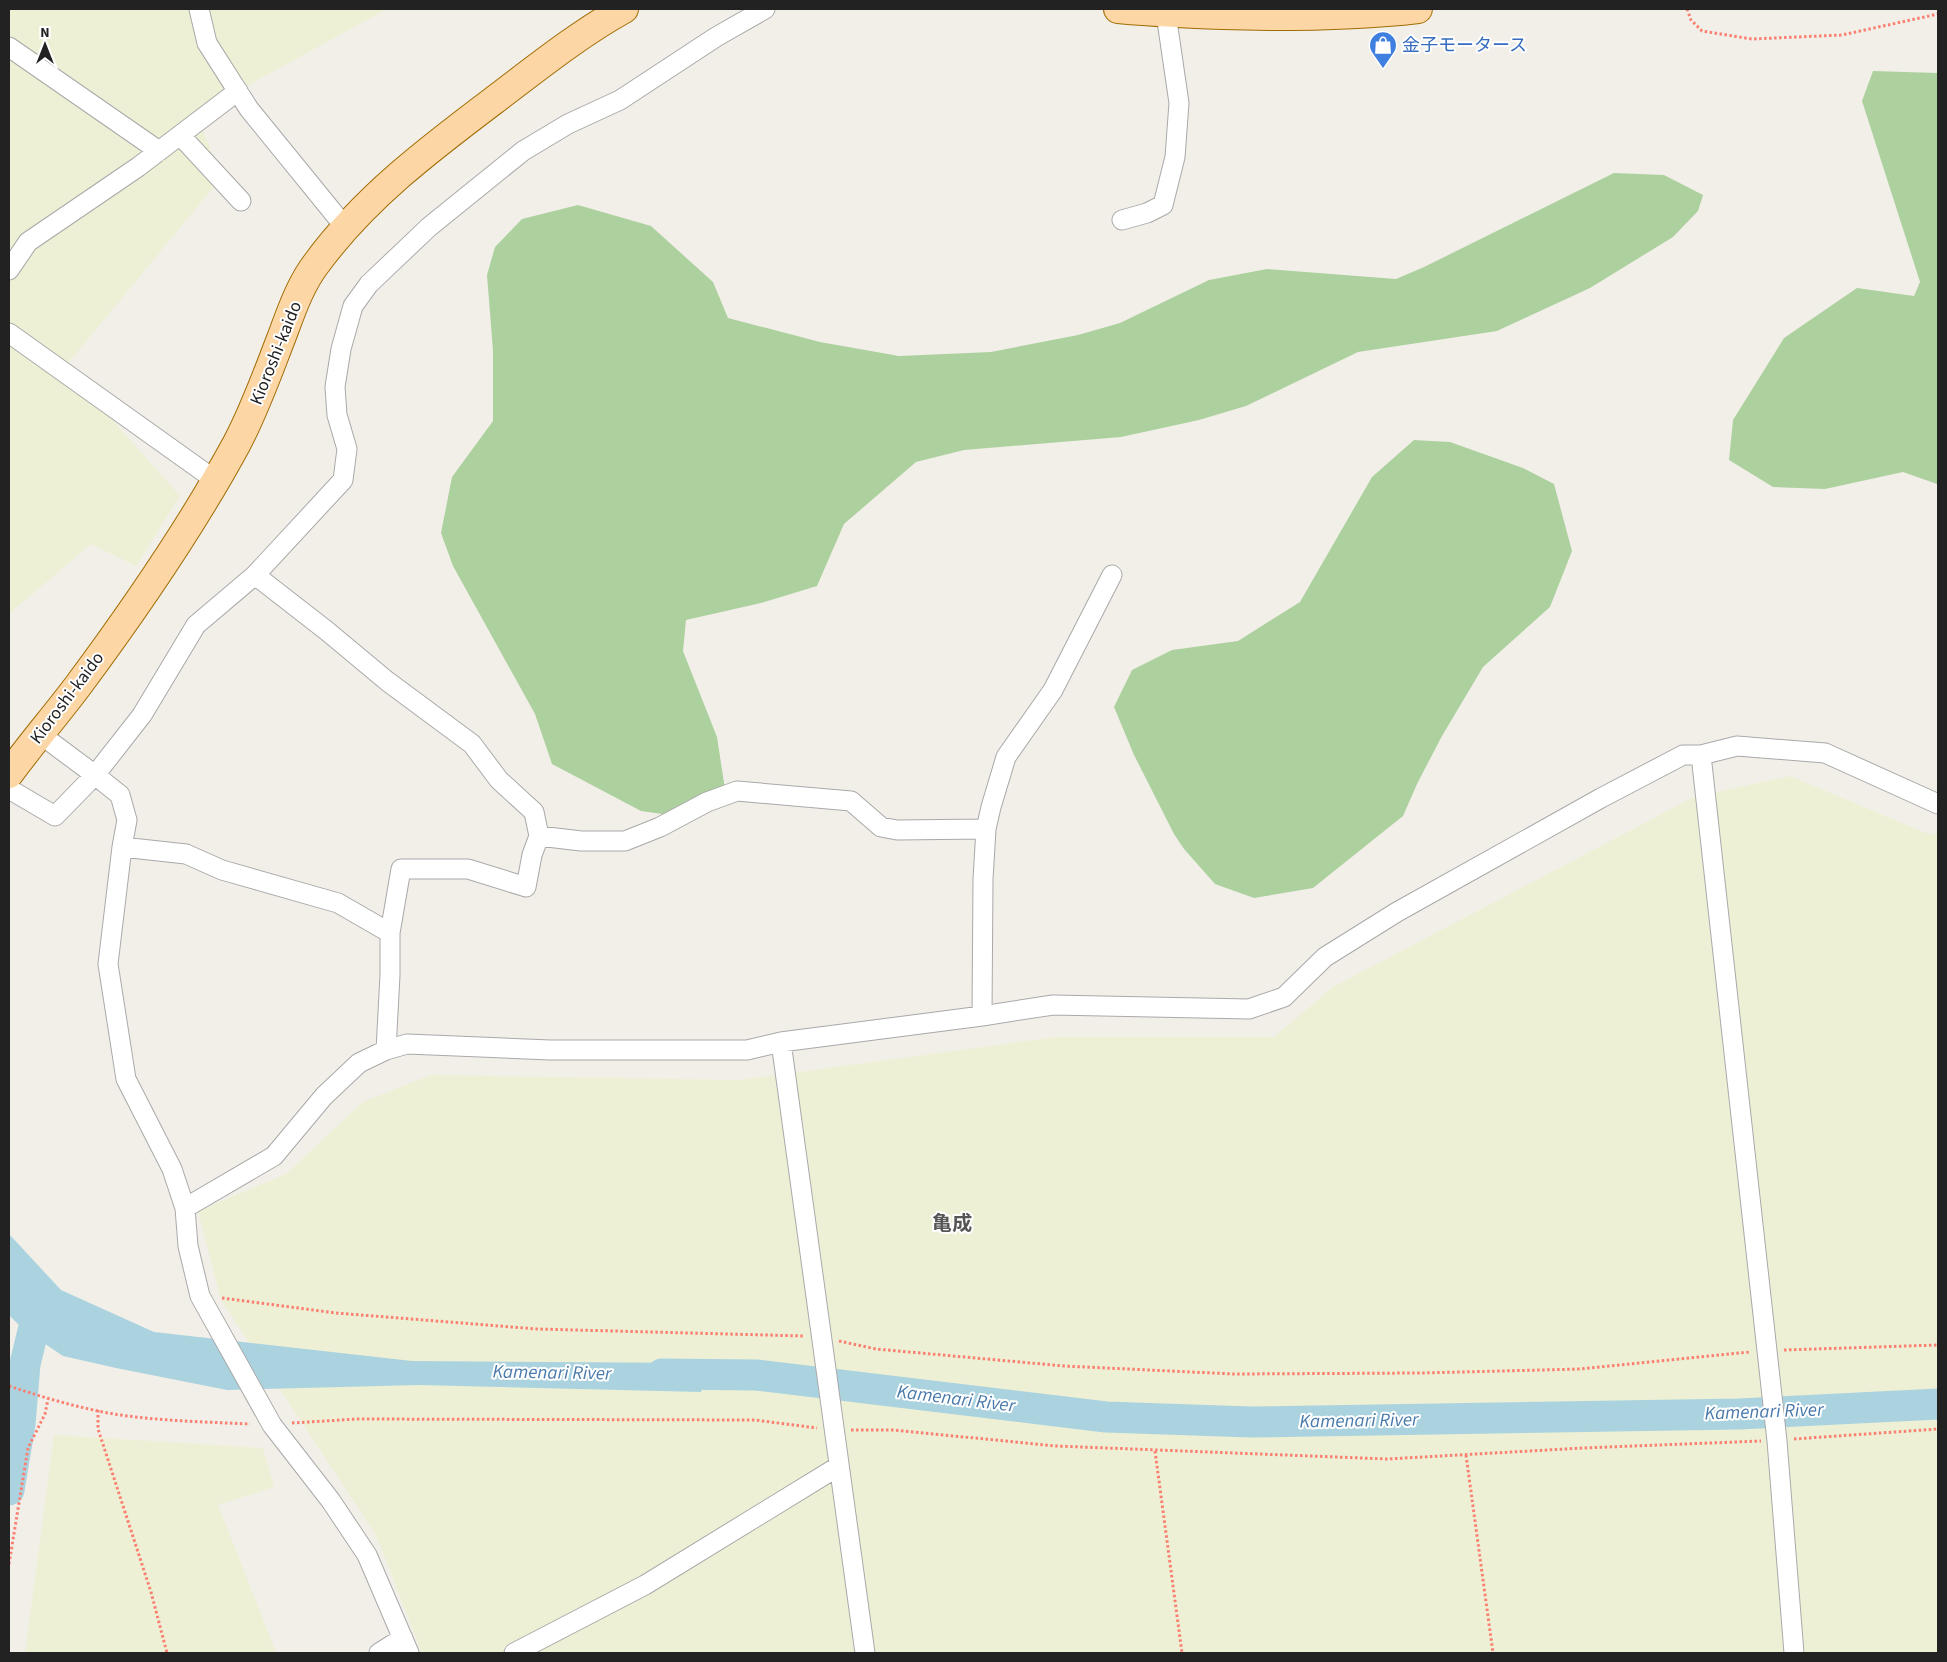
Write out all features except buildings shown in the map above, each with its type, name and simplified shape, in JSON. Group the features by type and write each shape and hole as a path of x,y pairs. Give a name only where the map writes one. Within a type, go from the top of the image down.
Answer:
{"main road":[{"name":"Kioroshi-kaido","path":"9,774 77,688 149,586 215,480 237,443 256,405 296,300 314,266 345,227 391,182 446,137 576,38 624,9"},
{"path":"1118,9 1166,14 1322,16 1376,14 1418,9"}],"street":[{"path":"199,9 207,43 249,109 345,227"},
{"path":"9,789 55,816 95,774 142,715 196,625 254,575 343,480 347,449 337,415 334,387 341,349 353,306 368,284 429,227 523,151 568,124 620,100 716,37 765,9"},
{"path":"1122,220 1148,213 1162,205 1175,157 1179,103 1166,14"},
{"path":"9,47 159,151"},
{"path":"9,270 28,242 159,151 238,91"},
{"path":"180,135 241,201"},
{"path":"9,333 215,480"},
{"path":"254,575 327,631 387,681 472,744 499,780 534,812 539,836 532,855 526,887 468,869 401,869 390,933 386,1050"},
{"path":"982,1016 983,879 986,829 1006,757 1054,690 1112,575"},
{"path":"40,734 95,774 120,795 127,820 108,964 126,1079 172,1169 185,1208 188,1246 204,1304 271,1424 331,1502 367,1555 406,1646 379,1653"},
{"path":"185,1208 274,1156 324,1096 359,1063 386,1050 408,1044 550,1050 747,1050 781,1042 1054,1005 1249,1009 1284,997 1325,956 1397,912 1682,755 1701,755 1737,746 1825,753 1938,804"},
{"path":"1701,755 1777,1441 1794,1653"},
{"path":"539,836 581,841 625,841 660,827 708,802 737,791 852,801 881,827 986,829"},
{"path":"122,847 186,854 222,870 338,903 390,933"},
{"path":"781,1042 865,1653"},
{"path":"514,1653 645,1586 839,1466"}],"path":[{"path":"1688,9 1691,20 1702,31 1752,39 1842,35 1938,14"},
{"path":"204,1304 245,1300 336,1313 537,1329 821,1336 876,1349 1064,1366 1234,1374 1420,1373 1580,1369 1767,1351 1938,1345"},
{"path":"9,1386 48,1399 120,1415 182,1421 271,1424 356,1418 755,1420 834,1430 893,1430 1056,1446 1386,1459 1777,1441 1938,1428"},
{"path":"9,1564 28,1448 45,1414 48,1399"},
{"path":"98,1410 98,1429 151,1592 167,1653"},
{"path":"1155,1451 1182,1653"},
{"path":"1466,1455 1493,1653"}],"green space":[{"path":"9,9 387,9 196,114 222,177 65,367 180,496 136,566 91,544 9,614"},
{"path":"1873,71 1938,73 1938,486 1903,472 1825,489 1773,487 1729,460 1733,420 1784,338 1857,288 1914,296 1920,282 1862,101"},
{"path":"1614,173 1664,175 1703,195 1698,211 1673,237 1590,288 1497,331 1358,352 1246,406 1199,420 1121,437 964,450 916,462 844,524 817,586 761,603 686,620 683,651 717,737 726,796 676,816 641,811 552,764 535,714 453,566 441,533 452,477 493,421 493,351 487,275 495,247 522,219 578,205 651,226 713,282 728,318 820,342 899,356 991,352 1078,335 1120,323 1209,280 1267,269 1396,279"},
{"path":"1414,440 1450,442 1523,468 1554,484 1572,551 1550,607 1483,667 1442,736 1403,816 1313,888 1254,898 1215,884 1184,849 1174,834 1134,755 1114,707 1132,670 1172,650 1238,641 1300,602 1372,477"},
{"path":"1790,776 1926,833 1938,835 1938,1653 422,1653 376,1535 221,1300 198,1211 286,1174 363,1102 431,1075 739,1080 1057,1037 1274,1037 1333,987 1694,797"},
{"path":"54,1435 263,1448 274,1487 218,1505 276,1652 25,1653"}],"water":[{"path":"9,1234 61,1290 154,1332 412,1361 709,1363 701,1392 419,1385 227,1390 63,1356 23,1329 9,1315"}],"waterway":[{"path":"9,1490 20,1424 25,1364 34,1327 42,1308"},
{"name":"Kamenari River","path":"662,1374 756,1375 1106,1417 1251,1422 1739,1414 1938,1404"}],"place":[{"name":"金子モータース","path":"1383,69"}],"district":[{"name":"亀成","path":"952,1224"}]}
